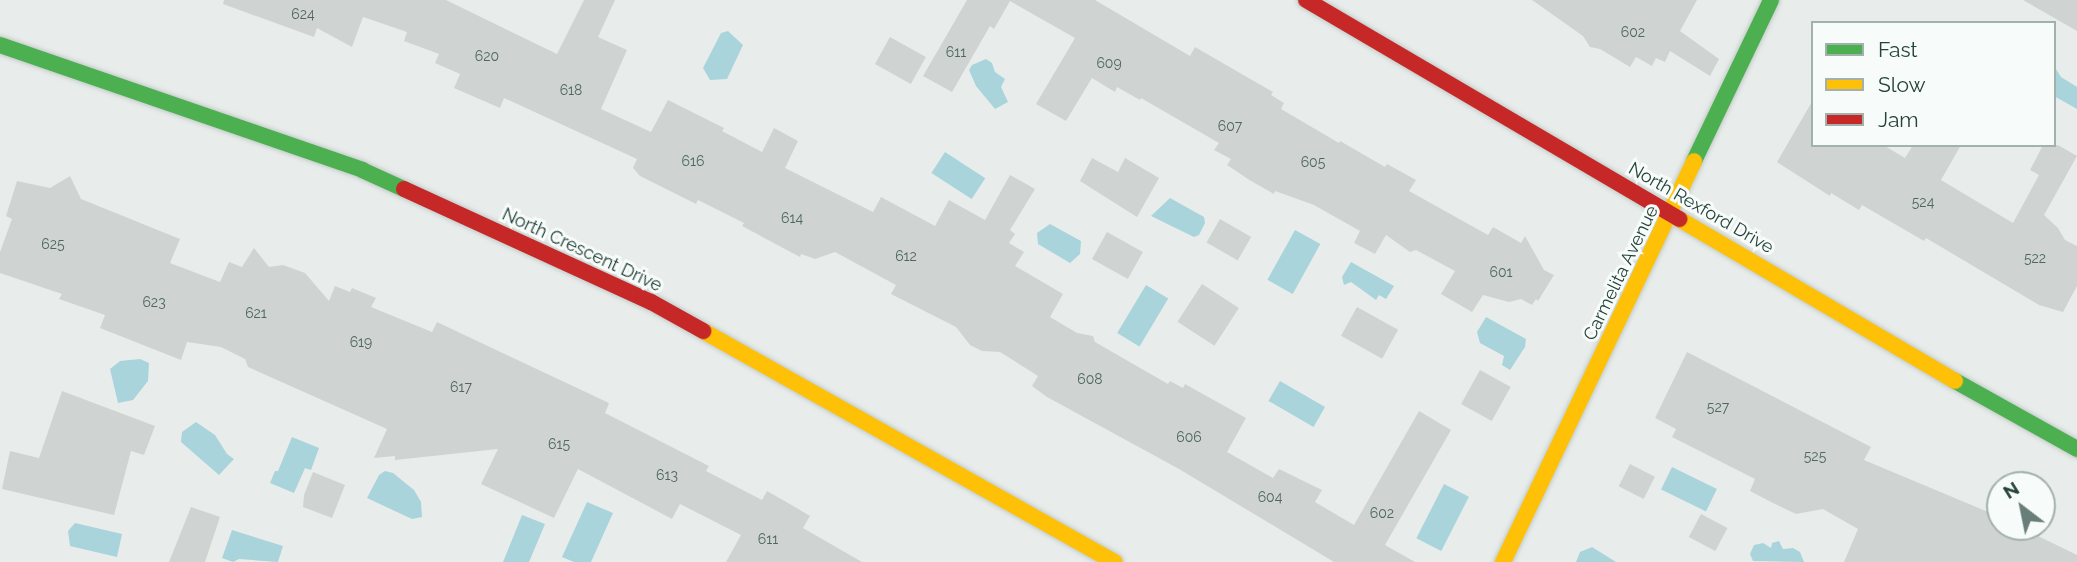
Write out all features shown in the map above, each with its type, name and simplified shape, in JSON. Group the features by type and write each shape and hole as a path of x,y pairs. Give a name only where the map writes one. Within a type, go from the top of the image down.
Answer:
{"street":[{"name":"North Rexford Drive","path":"1306,0 1671,212 1932,368 2077,449"},
{"name":"Carmelita Avenue","path":"1503,562 1771,0"},
{"name":"North Crescent Drive","path":"0,45 362,170 651,302 1115,562"}],"water":[{"path":"728,31 743,45 727,79 710,80 703,68 721,33"},
{"path":"986,59 992,63 995,72 1005,79 1001,87 1008,102 995,109 976,86 969,70 972,65"},
{"path":"2056,69 2061,77 2077,87 2077,109 2056,97"},
{"path":"945,152 985,178 972,199 931,173"},
{"path":"1170,198 1204,217 1205,223 1199,235 1194,237 1151,216"},
{"path":"1050,224 1081,241 1080,254 1070,263 1038,244 1037,233"},
{"path":"1295,230 1320,244 1293,294 1267,280"},
{"path":"1351,262 1394,286 1386,299 1379,295 1376,300 1351,282 1344,285 1342,277"},
{"path":"1146,285 1168,298 1139,346 1117,333"},
{"path":"1486,317 1526,339 1525,347 1510,370 1502,365 1504,356 1480,343 1477,332"},
{"path":"140,359 149,363 148,381 133,400 118,403 110,369 120,361"},
{"path":"1280,381 1325,407 1314,427 1268,401"},
{"path":"196,422 215,435 227,454 234,459 219,475 181,442 182,432"},
{"path":"292,437 319,448 311,470 305,468 294,493 270,483"},
{"path":"1672,467 1717,489 1706,511 1661,489"},
{"path":"385,471 393,473 414,490 421,502 422,517 412,519 367,498 379,475"},
{"path":"1444,484 1469,497 1441,551 1416,538"},
{"path":"587,502 613,513 591,562 574,562 562,557"},
{"path":"522,515 545,524 529,562 503,562"},
{"path":"75,523 122,534 117,557 70,546 68,531"},
{"path":"232,530 283,546 278,562 239,559 233,562 222,558"},
{"path":"1779,541 1783,549 1793,548 1800,552 1804,562 1753,561 1750,554 1754,545 1763,543 1771,548 1772,543"},
{"path":"1592,547 1616,562 1576,562 1580,552"}],"building":[{"path":"224,0 446,0 557,54 584,0 615,0 598,37 627,50 601,109 651,132 668,100 724,128 722,131 762,152 774,128 798,141 785,168 873,212 881,197 935,226 949,200 985,220 1010,175 1035,189 1010,230 1015,234 1009,243 1024,252 1015,266 1063,294 1050,317 1077,333 1093,336 1095,342 1168,384 1170,381 1183,388 1185,384 1246,418 1227,452 1273,478 1279,469 1322,490 1315,502 1354,525 1419,411 1451,430 1385,545 1415,562 1334,562 1179,469 1047,397 1032,386 1038,376 1000,352 982,351 970,345 956,327 891,294 896,285 835,252 815,259 801,254 800,257 742,226 744,223 698,200 696,204 640,176 633,168 637,159 504,98 500,108 454,88 460,74 435,63 439,54 404,41 407,32 363,17 352,47 317,28 314,37 223,4"},
{"path":"967,0 1095,0 1190,56 1195,47 1273,92 1271,95 1284,103 1281,109 1339,143 1340,141 1385,167 1387,164 1416,180 1409,191 1488,235 1493,227 1521,243 1525,236 1544,270 1554,275 1538,301 1536,299 1532,305 1521,299 1509,302 1483,295 1472,312 1441,294 1455,271 1416,250 1410,252 1386,235 1375,254 1354,243 1360,231 1314,205 1275,191 1274,194 1251,181 1227,165 1231,159 1214,150 1219,143 1141,98 1140,100 1117,87 1115,92 1092,78 1066,121 1036,104 1075,38 1010,1 994,29 990,26 952,92 923,76"},
{"path":"1532,0 1697,0 1680,31 1719,59 1710,76 1670,51 1665,62 1656,58 1652,66 1636,57 1630,67 1600,49 1590,47 1583,36"},
{"path":"2023,0 2077,0 2077,31"},
{"path":"890,37 926,57 911,84 875,64"},
{"path":"1811,103 1811,147 1886,147 1905,158 1912,147 1960,147 1941,180 2013,223 2039,175 2030,170 2042,147 2058,145 2077,156 2044,215 2058,228 2065,240 2077,246 2077,286 2063,312 2039,305 1926,238 1924,241 1862,205 1859,210 1831,193 1830,196 1777,162"},
{"path":"1092,158 1118,172 1125,158 1159,178 1137,217 1080,181"},
{"path":"70,176 81,199 180,239 170,263 220,282 229,262 242,267 254,248 269,267 283,265 305,273 329,301 335,286 350,292 352,288 376,298 371,307 432,332 437,322 609,403 605,413 709,466 706,471 762,500 767,491 810,516 803,528 862,562 726,562 741,535 680,504 672,519 578,469 554,518 481,484 498,449 395,460 395,456 374,458 387,429 248,367 245,359 221,347 187,342 181,360 100,328 105,315 59,299 62,294 0,273 0,252 12,219 6,216 17,181 50,188"},
{"path":"1220,219 1251,237 1238,260 1206,242"},
{"path":"1107,232 1143,252 1128,279 1092,259"},
{"path":"1202,284 1239,308 1214,346 1177,322"},
{"path":"1357,307 1398,330 1382,359 1341,336"},
{"path":"1687,352 1871,447 1864,460 1986,511 1986,541 2048,541 2077,555 2077,562 1844,562 1858,529 1823,509 1796,514 1750,491 1755,479 1672,437 1676,429 1655,418"},
{"path":"1480,370 1511,387 1492,421 1461,404"},
{"path":"62,391 155,426 144,455 131,451 114,515 2,489 10,451 39,458"},
{"path":"1630,464 1655,477 1644,499 1619,486"},
{"path":"313,472 345,485 332,518 303,507 304,495"},
{"path":"191,507 220,517 205,562 169,562"},
{"path":"1701,514 1727,528 1715,551 1689,537"}],"traffic: fast":[{"path":"1694,161 1771,0"},
{"path":"0,45 362,170 404,189"},
{"path":"1955,381 2077,449"}],"traffic: slow":[{"path":"1503,562 1694,161"},
{"path":"1679,219 1955,381"},
{"path":"703,331 1115,562"}],"traffic: jam":[{"path":"1306,0 1679,219"},
{"path":"404,189 651,302 703,331"}]}
